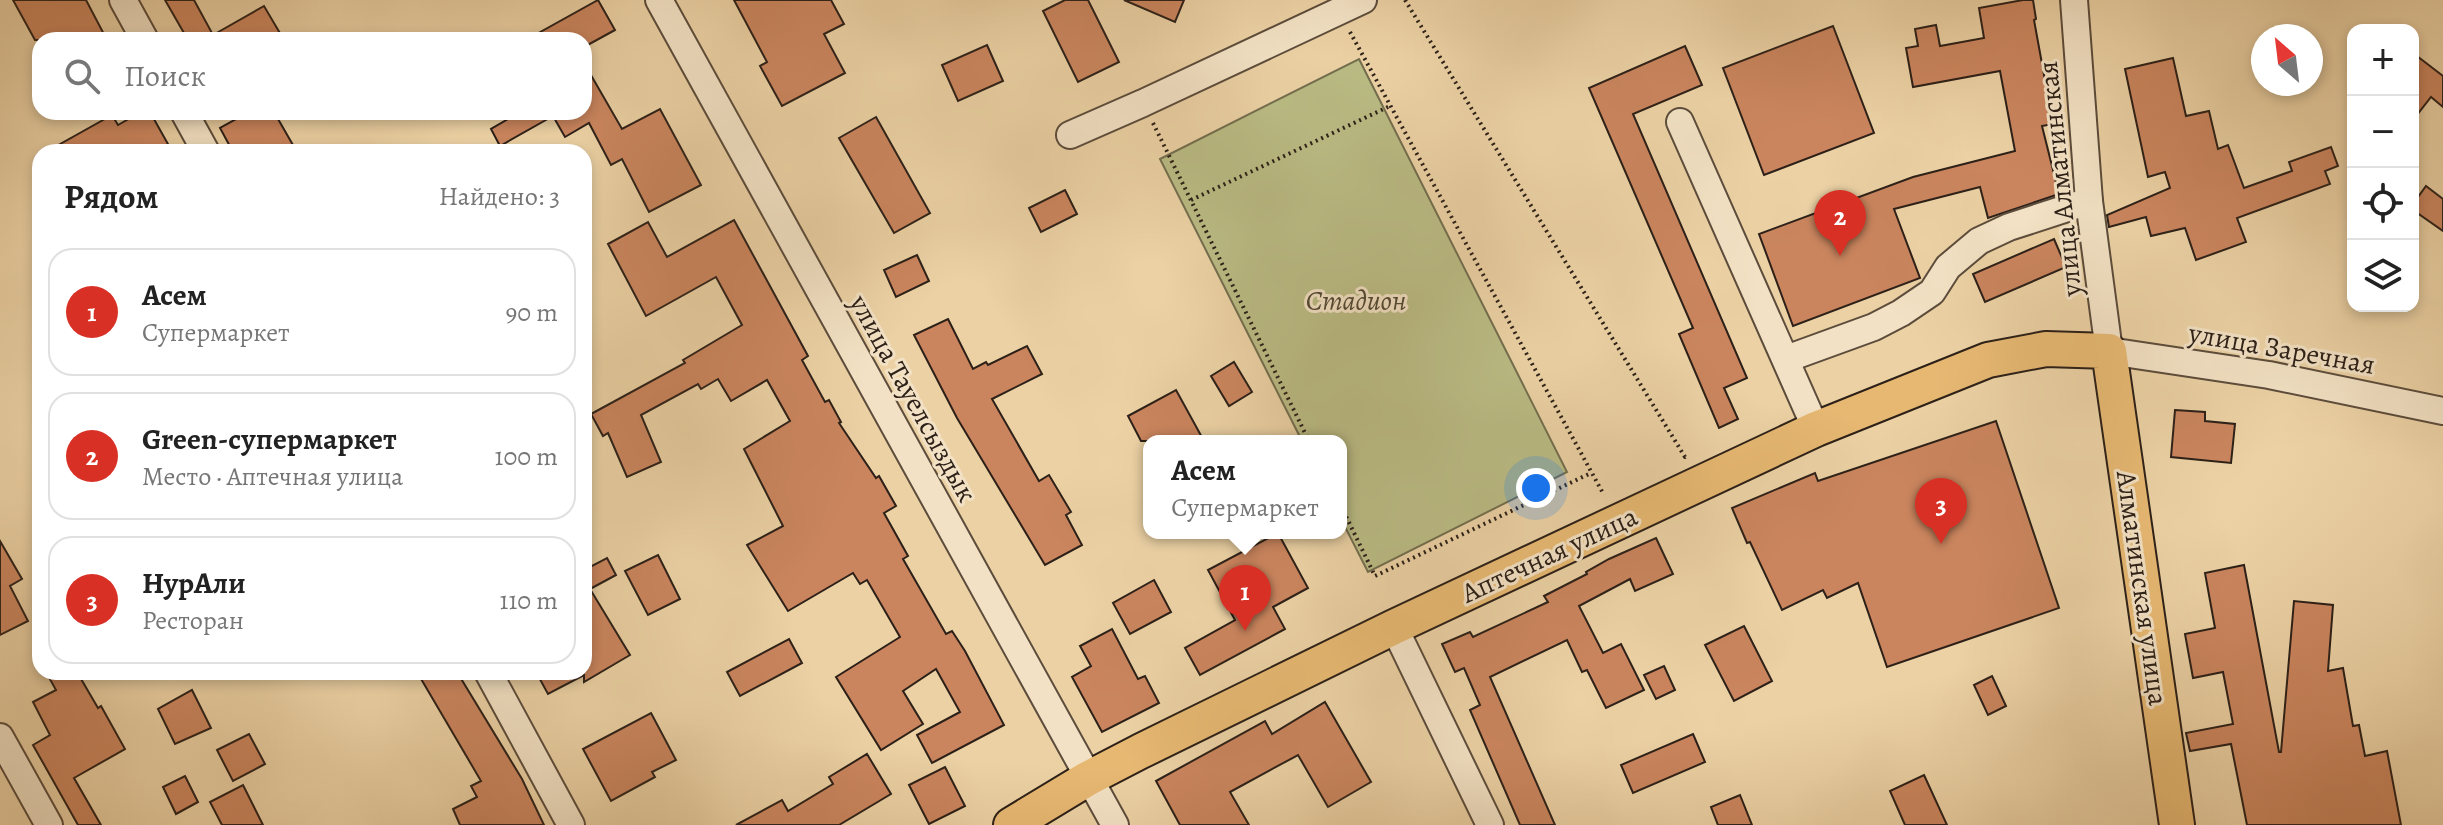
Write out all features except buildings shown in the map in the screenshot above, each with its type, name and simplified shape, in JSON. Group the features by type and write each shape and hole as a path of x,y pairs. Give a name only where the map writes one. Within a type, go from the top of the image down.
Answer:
{"main road":[{"name":"Аптечная улица","path":"1011,825 1087,779 1394,627 1816,429 1988,360 2046,349 2109,351"},
{"name":"Алматинская улица","path":"2109,351 2177,825"}],"street":[{"path":"123,0 141,32"},
{"name":"улица Тауелсыздык","path":"659,0 1115,825"},
{"path":"1070,135 1363,0"},
{"name":"улица Алматинская","path":"2074,0 2089,201 2109,351"},
{"path":"188,120 202,144"},
{"path":"1680,122 1816,429"},
{"path":"1786,359 1874,327 1901,313 1932,292 1948,267 1979,241 2009,227 2089,201"},
{"name":"улица Заречная","path":"2109,351 2269,375 2443,411"},
{"path":"1394,627 1490,825"},
{"path":"492,680 571,825"},
{"path":"0,737 49,825"}],"path":[{"path":"1405,0 1685,457 1698,451"},
{"path":"1339,13 1604,495"},
{"path":"1143,103 1306,435"},
{"path":"1191,200 1390,106"},
{"path":"1347,518 1375,576 1591,473"}],"green space":[{"name":"Стадион","path":"1359,59 1567,472 1368,572 1347,531 1347,435 1299,435 1160,159"}],"place":[{"name":"Green-супермаркет","path":"1840,256"},
{"name":"НурАли","path":"1941,544"},
{"name":"Асем","path":"1245,631"}]}
